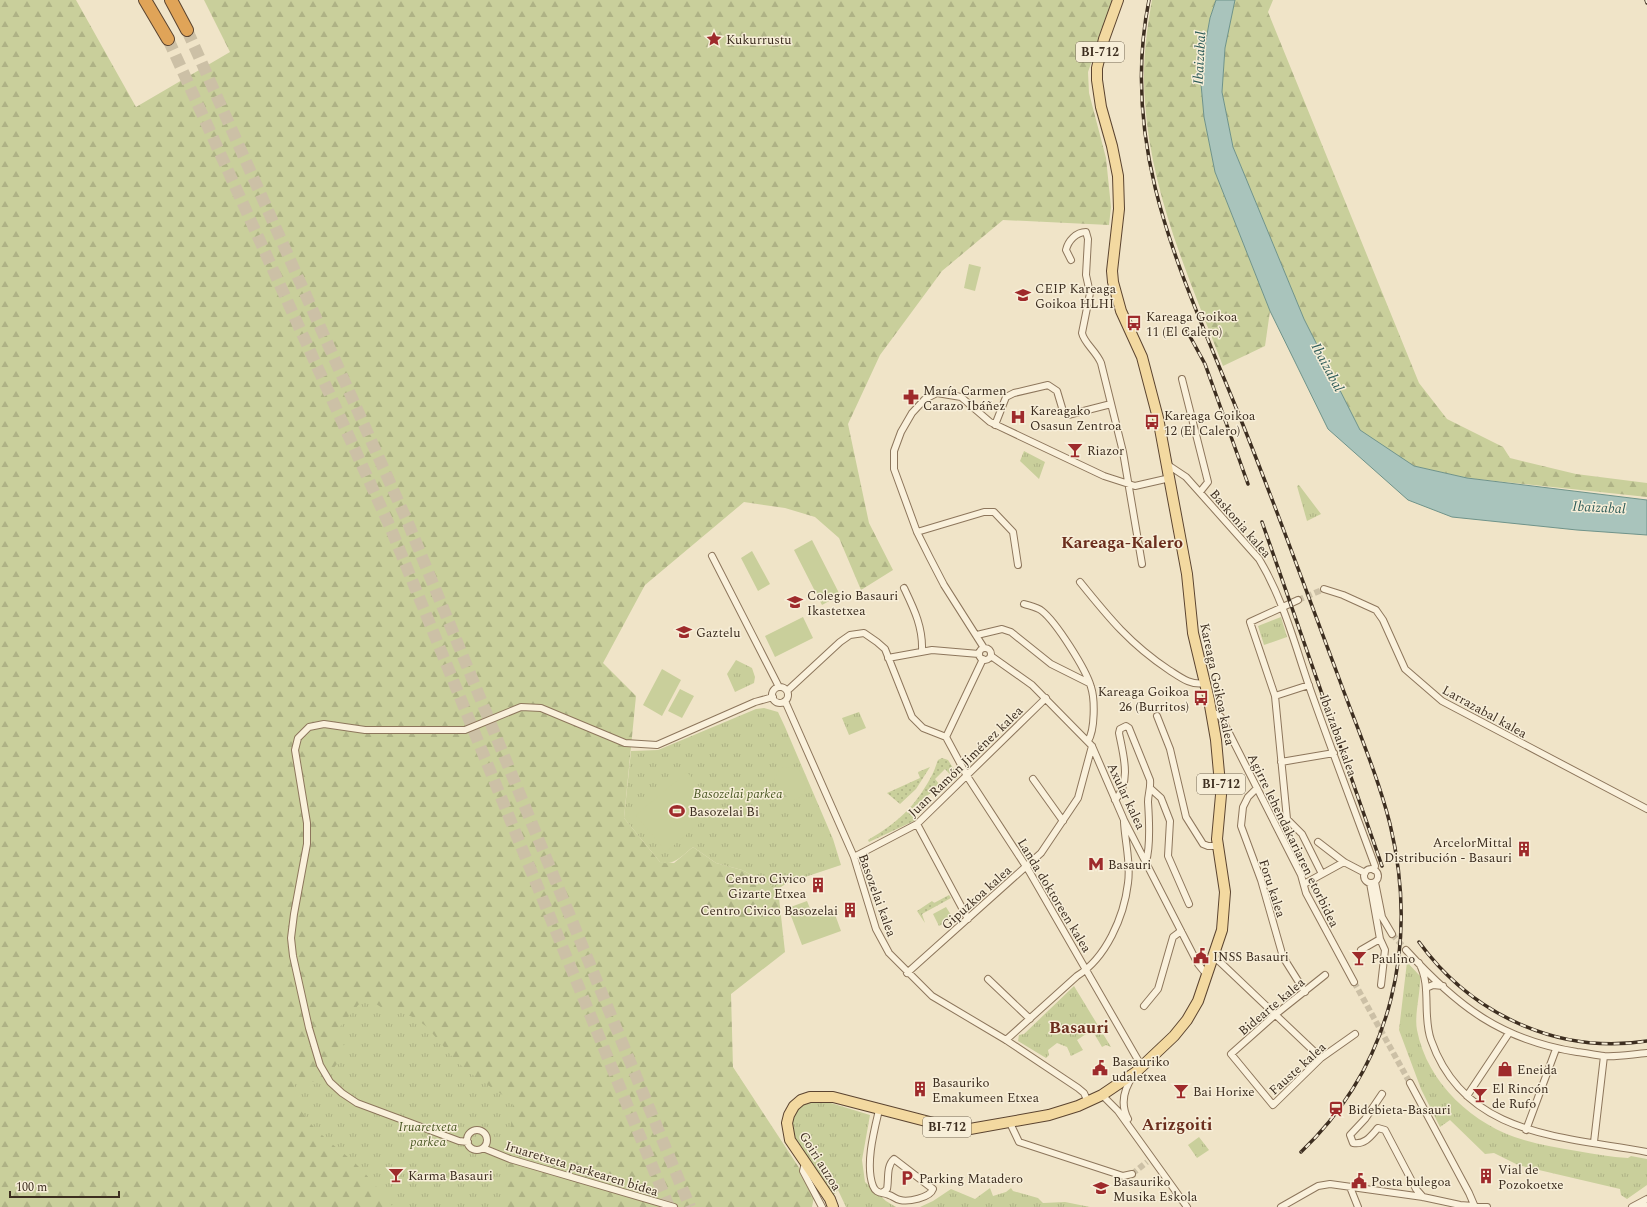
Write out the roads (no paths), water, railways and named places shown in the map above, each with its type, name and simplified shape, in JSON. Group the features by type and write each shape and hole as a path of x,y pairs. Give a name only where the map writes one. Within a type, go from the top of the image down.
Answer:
{"highway":[{"path":"145,0 168,39"},
{"path":"171,0 187,30"}],"main road":[{"name":"Kareaga Goikoa kalea","path":"794,1106 801,1100 810,1097 833,1097 949,1127 977,1128 1011,1127 1066,1111 1102,1095 1139,1070 1174,1036 1190,1016 1198,1001 1214,958 1222,930 1225,902 1224,884 1217,846 1221,781 1211,710 1192,633 1187,574 1168,466 1148,375 1136,341 1120,311 1113,282 1112,271 1119,208 1118,176 1112,146 1100,107 1097,68 1104,39 1118,0"},
{"name":"Goiri auzoa","path":"794,1106 788,1115 787,1123 790,1140 830,1199 833,1207"}],"street":[{"path":"1071,260 1066,250 1068,243 1078,234 1086,232 1088,239 1086,275 1090,293 1082,333 1083,339 1097,353 1099,358 1123,452 1128,484 1132,496 1142,564"},
{"path":"1182,379 1208,482 1200,492"},
{"path":"995,425 1006,397 1014,393 1048,386 1057,391 1063,411 1068,415 1111,404"},
{"path":"983,659 989,659 991,656 990,650 984,648 944,585 917,532 894,469 894,451 901,432 912,413 926,399 937,393 961,397 995,425 1104,476 1128,484 1135,486 1170,478"},
{"name":"Baskonia kalea","path":"1168,466 1186,477 1259,559 1284,606"},
{"path":"917,532 984,512 994,512 1013,532 1018,565"},
{"path":"712,556 779,687 787,691"},
{"path":"1080,582 1110,619 1144,653 1187,681 1196,684 1205,683"},
{"path":"904,588 917,615 922,636 922,650"},
{"name":"Larrazabal kalea","path":"1324,589 1331,590 1376,610 1386,625 1405,669 1442,701 1647,809"},
{"path":"1298,600 1250,622 1275,696 1287,819 1302,834 1322,874"},
{"name":"Gipuzkoa kalea","path":"907,973 1041,853 1078,798 1092,732 1093,706 1089,683 1085,671 1056,627 1042,611 1024,604"},
{"name":"Ibaizabal kalea","path":"1284,606 1309,685 1375,866 1374,870"},
{"path":"977,635 1002,629 1011,632 1051,664 1089,683"},
{"path":"787,691 840,642 850,635 864,634 885,649 912,717 923,728 946,737 983,659"},
{"path":"979,654 980,650 984,648"},
{"path":"888,658 922,650 979,654 983,659"},
{"name":"Axular kalea","path":"991,656 1032,685 1090,744 1124,820 1198,964 1207,975"},
{"path":"1275,696 1309,685"},
{"path":"773,697 774,690 779,687"},
{"path":"773,697 778,702 785,701 788,698 787,691"},
{"path":"468,1142 468,1136 473,1131 482,1132 487,1140 483,1148 474,1149 468,1142 452,1138 357,1104 342,1094 330,1082 320,1065 309,1028 294,962 291,938 307,844 307,822 296,750 298,738 309,727 324,724 365,730 465,730 521,707 529,707 541,708 624,743 657,745 755,702 773,697"},
{"name":"Juan Ramón Jiménez kalea","path":"854,857 917,824 1046,698"},
{"name":"Basozelai kalea","path":"785,701 854,857 876,929 889,954 932,996 1006,1040 1078,1088 1084,1093 1088,1102"},
{"name":"Agirre lehendakariaren etorbidea","path":"1211,710 1221,717 1304,884 1306,893 1354,982"},
{"path":"1157,716 1170,749 1186,817 1203,844 1208,846 1217,846"},
{"path":"1115,800 1120,793 1125,775 1125,766 1119,733 1120,729 1123,727 1129,728 1150,780 1151,788 1148,800 1150,822 1148,854 1146,861"},
{"name":"Landa doktoreen kalea","path":"946,737 967,776 1026,867 1087,970 1139,1070"},
{"path":"1281,762 1334,753"},
{"path":"1033,779 1063,821"},
{"path":"1151,788 1161,798 1170,821 1168,856 1189,904"},
{"name":"Foru kalea","path":"1256,788 1248,797 1243,807 1241,826 1261,880 1283,957 1305,992"},
{"path":"1006,1040 1077,976 1087,970 1101,952 1116,926 1126,896 1128,869 1124,820"},
{"path":"917,824 968,919"},
{"path":"1318,842 1344,862 1365,873"},
{"path":"1304,884 1344,862"},
{"path":"1365,873 1368,870 1374,870 1378,877 1373,883 1380,939 1385,950 1381,985"},
{"path":"1365,873 1365,879 1373,883 1382,917 1392,934"},
{"path":"1144,1006 1158,989 1173,937 1181,931"},
{"path":"1361,950 1380,939"},
{"path":"1406,950 1464,1005 1509,1033 1556,1049 1604,1056 1647,1053"},
{"path":"1214,958 1276,1014 1321,1058"},
{"path":"1419,963 1424,971 1426,988 1426,1019 1431,1041 1442,1064 1467,1096 1501,1120 1526,1130 1539,1134 1647,1152"},
{"name":"Bidearte kalea","path":"1273,1105 1231,1054 1276,1014 1325,976"},
{"path":"988,979 1030,1019"},
{"path":"1426,988 1433,985 1443,986"},
{"path":"1467,1096 1509,1033"},
{"name":"Fauste kalea","path":"1273,1105 1321,1058 1355,1034"},
{"path":"1526,1130 1556,1049"},
{"path":"1594,1142 1604,1056"},
{"path":"1134,1134 1123,1107 1125,1092 1139,1070"},
{"path":"1410,1083 1469,1192 1474,1206"},
{"path":"1114,1086 1121,1088 1125,1092"},
{"path":"1382,1094 1365,1119 1350,1135 1351,1139 1353,1143 1364,1142 1378,1128 1385,1130 1416,1189 1423,1197"},
{"path":"1102,1095 1111,1102 1134,1134 1150,1161 1187,1207"},
{"path":"879,1110 871,1151 871,1166 874,1187 877,1192 902,1201 921,1198 931,1193 933,1189 894,1159 888,1171 887,1189 882,1193"},
{"path":"1011,1127 1019,1142 1124,1176 1132,1174"},
{"name":"Iruaretxeta parkearen bidea","path":"483,1148 510,1159 543,1167 674,1207"},
{"path":"807,1165 804,1167 803,1171 822,1207"},
{"path":"1281,1207 1322,1185 1330,1184 1487,1207"},
{"path":"1350,1187 1358,1207"},
{"path":"1632,1207 1647,1199"},
{"path":"1641,1207 1647,1206"}],"water":[{"name":"Ibaizabal","path":"1216,0 1235,0 1225,48 1222,92 1233,147 1304,319 1360,430 1414,466 1467,478 1647,500 1647,535 1577,530 1452,517 1408,500 1328,429 1270,311 1215,172 1204,117 1200,73 1210,18"}],"tunnel":[{"path":"187,30 408,523 690,1207"},
{"path":"168,39 391,529 669,1207"},
{"path":"1298,600 1324,589"},
{"path":"1392,934 1406,950"},
{"path":"1354,982 1410,1083"},
{"path":"1132,1174 1147,1162"}],"railway":[{"path":"1149,0 1142,57 1143,111 1150,164 1163,216 1199,318 1266,483 1372,767 1390,824 1398,869 1401,914 1399,958 1390,1001 1377,1042 1357,1081 1332,1118 1301,1152"},
{"path":"1187,331 1205,364 1248,484"},
{"path":"1262,522 1382,866"},
{"path":"1419,942 1440,968 1464,990 1491,1009 1519,1024 1549,1035 1581,1042 1614,1044 1647,1041"}],"place":[{"name":"Kukurrustu","path":"714,39"},
{"name":"CEIP Kareaga Goikoa HLHI","path":"1023,295"},
{"name":"Kareaga Goikoa 11 (El Calero)","path":"1134,323"},
{"name":"María Carmen Carazo Ibáñez","path":"911,397"},
{"name":"Kareagako Osasun Zentroa","path":"1018,417"},
{"name":"Kareaga Goikoa 12 (El Calero)","path":"1152,422"},
{"name":"Riazor","path":"1075,450"},
{"name":"Colegio Basauri Ikastetxea","path":"795,602"},
{"name":"Gaztelu","path":"684,632"},
{"name":"Kareaga Goikoa 26 (Burritos)","path":"1201,698"},
{"name":"Basozelai Bi","path":"677,811"},
{"name":"ArcelorMittal Distribución - Basauri","path":"1524,849"},
{"name":"Basauri","path":"1096,864"},
{"name":"Centro Civico Gizarte Etxea","path":"818,885"},
{"name":"Centro Civico Basozelai","path":"850,910"},
{"name":"INSS Basauri","path":"1201,956"},
{"name":"Paulino","path":"1359,958"},
{"name":"Basauriko udaletxea","path":"1100,1068"},
{"name":"Eneida","path":"1505,1069"},
{"name":"Basauriko Emakumeen Etxea","path":"920,1089"},
{"name":"Bai Horixe","path":"1181,1091"},
{"name":"El Rincón de Rufo","path":"1480,1095"},
{"name":"Bidebieta-Basauri","path":"1336,1109"},
{"name":"Karma Basauri","path":"396,1175"},
{"name":"Vial de Pozokoetxe","path":"1486,1176"},
{"name":"Parking Matadero","path":"907,1178"},
{"name":"Posta bulegoa","path":"1359,1181"},
{"name":"Basauriko Musika Eskola","path":"1101,1188"}],"district":[{"name":"Kareaga-Kalero","path":"1122,542"},
{"name":"Basauri","path":"1079,1027"},
{"name":"Arizgoiti","path":"1177,1124"}],"park label":[{"name":"Basozelai parkea","path":"738,793"},
{"name":"Iruaretxeta parkea","path":"428,1134"}]}
